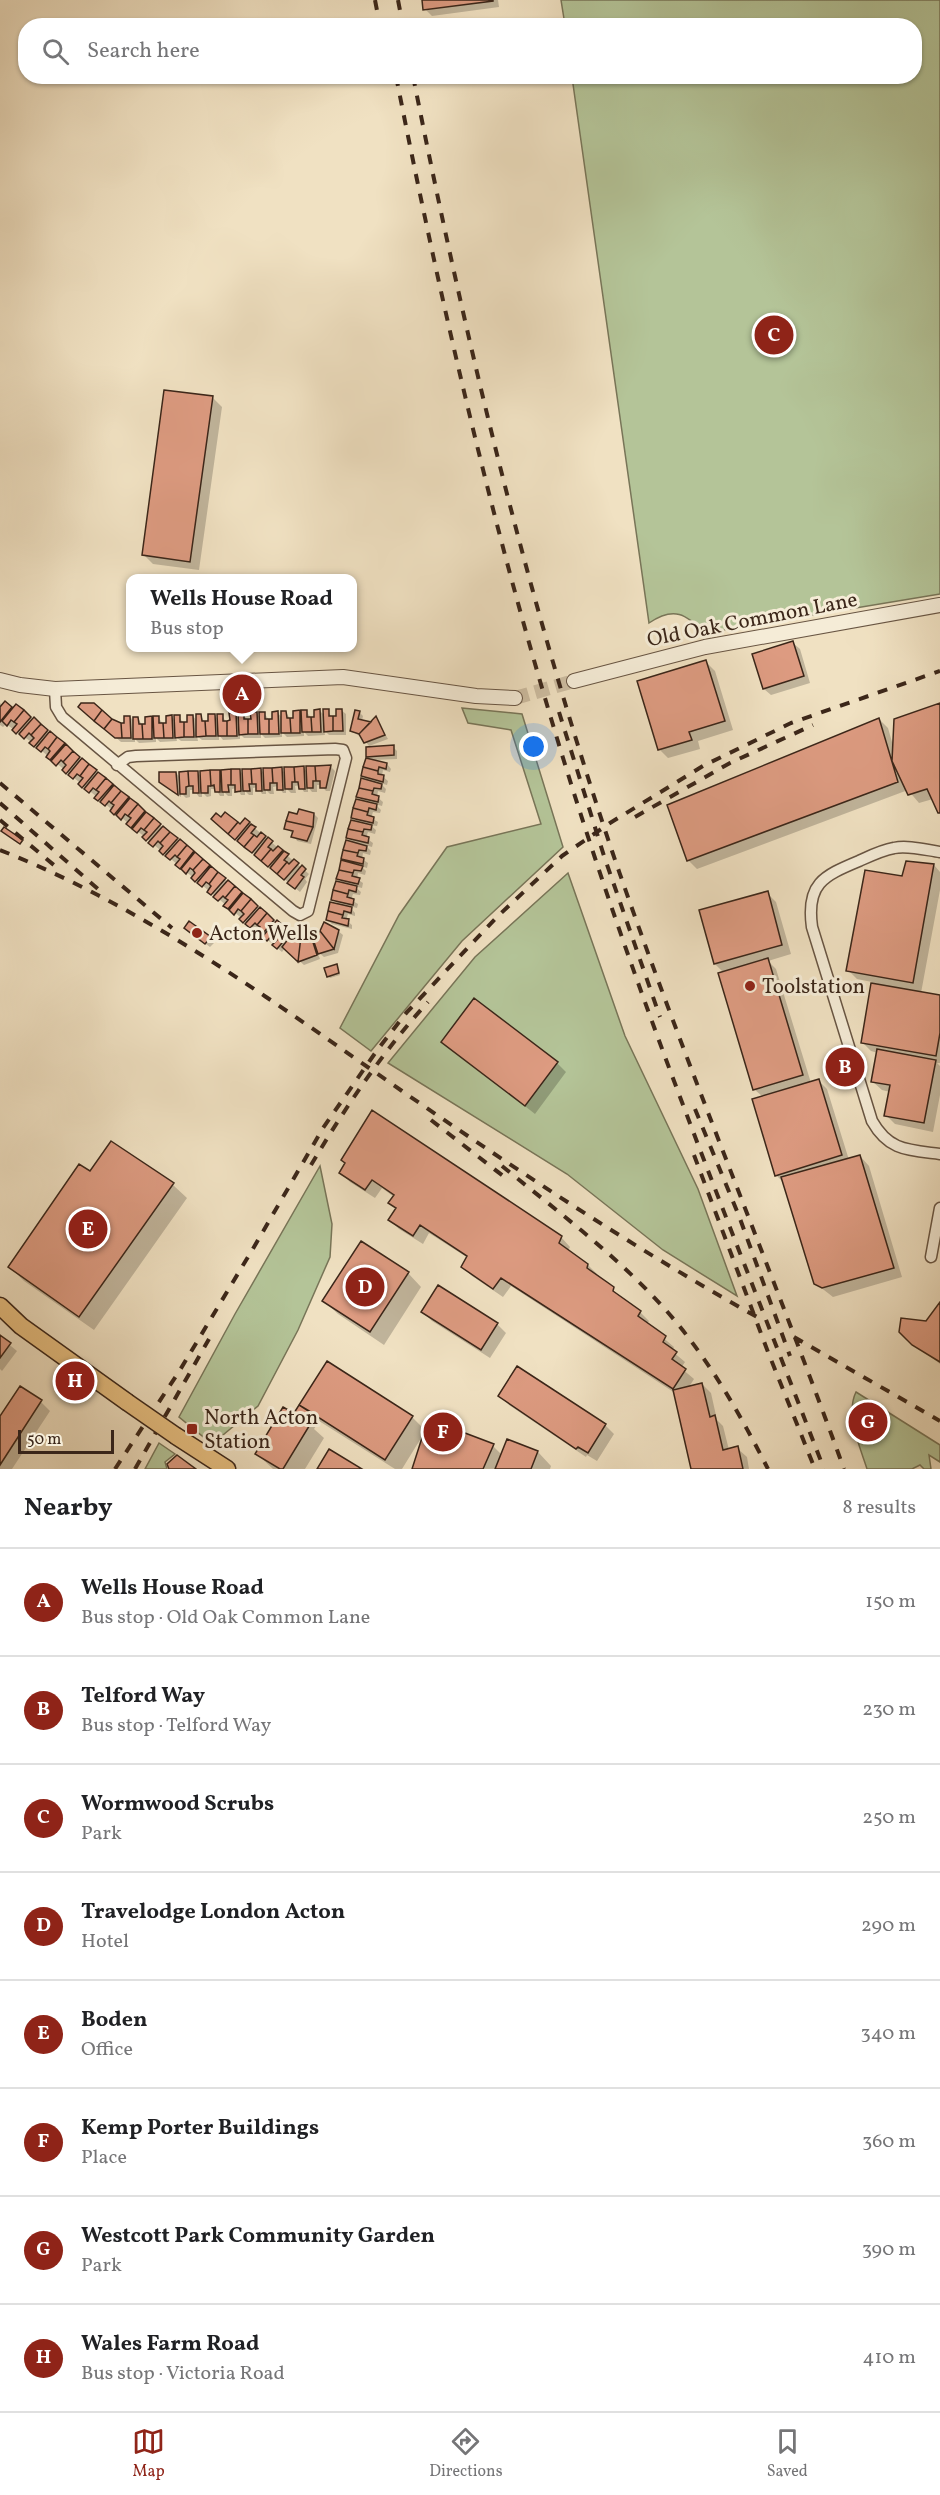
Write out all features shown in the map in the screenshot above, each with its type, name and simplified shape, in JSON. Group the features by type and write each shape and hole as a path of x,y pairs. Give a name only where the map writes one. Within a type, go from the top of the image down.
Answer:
{"main road":[{"path":"0,1306 21,1326 180,1439 227,1469"}],"street":[{"name":"Old Oak Common Lane","path":"574,681 705,647 940,605"},
{"path":"0,680 55,689 343,677 476,696 515,698"},
{"path":"55,689 58,713 117,765 293,911 300,915 308,911 346,758 343,750 136,756 128,757 117,765"},
{"path":"940,852 895,848 844,867 819,882 812,894 809,909 812,927 872,1120 880,1136 892,1145 906,1150 940,1154"},
{"path":"931,1257 940,1208"}],"green space":[{"path":"561,0 940,0 940,594 705,633 692,621 679,614 666,615 649,623 573,84 922,84 922,18 564,18"},
{"path":"462,708 522,714 563,847 462,941 371,1051 340,1028 399,915 447,847 541,824 511,730 468,723"},
{"path":"568,873 625,1036 698,1189 737,1296 663,1250 567,1174 388,1063 475,957"},
{"path":"320,1166 332,1224 330,1257 298,1330 258,1406 212,1444 179,1417"},
{"path":"856,1392 940,1445 940,1462 929,1455 931,1469 924,1469 920,1465 912,1469 867,1469 853,1420 852,1410"},
{"path":"159,1443 175,1454 165,1462 167,1469 145,1469"}],"building":[{"path":"422,0 493,0 493,1 423,10"},
{"path":"164,390 213,396 190,562 142,555"},
{"path":"793,641 804,676 763,689 752,654"},
{"path":"706,660 725,721 689,732 692,740 658,750 637,681"},
{"path":"5,701 12,707 0,722 0,707"},
{"path":"81,703 94,703 102,710 94,721 78,707"},
{"path":"940,703 940,813 938,813 927,789 908,795 892,761 894,719"},
{"path":"16,704 24,710 14,722 11,720 7,726 2,721"},
{"path":"320,709 321,732 312,732 311,717 314,717 314,710"},
{"path":"323,709 329,709 329,716 333,716 333,731 324,732"},
{"path":"336,709 342,709 343,731 333,731 333,716 336,716"},
{"path":"24,710 31,717 16,734 12,730 17,724 14,722"},
{"path":"102,710 112,719 104,729 94,721"},
{"path":"300,710 300,733 291,733 290,718 293,718 293,711"},
{"path":"301,710 307,710 307,717 311,717 312,732 302,732"},
{"path":"355,710 360,711 358,719 371,722 359,734 350,731"},
{"path":"278,711 279,734 269,734 269,719 272,719 272,712"},
{"path":"281,711 286,711 287,718 290,718 291,733 281,733"},
{"path":"238,712 244,712 244,719 248,719 248,734 239,735"},
{"path":"250,712 257,712 258,734 248,734"},
{"path":"259,712 265,712 265,719 269,719 269,734 260,734"},
{"path":"229,713 236,713 237,736 227,736"},
{"path":"196,714 201,714 202,721 205,721 206,736 196,737"},
{"path":"208,714 215,714 216,736 206,736 205,721 208,721"},
{"path":"217,714 223,714 223,721 227,721 227,736 218,736"},
{"path":"172,715 173,738 164,738 163,723 166,723 166,716"},
{"path":"174,715 180,715 180,722 184,722 184,737 175,738"},
{"path":"187,715 193,715 194,737 184,737 184,722 187,722"},
{"path":"124,716 130,716 131,738 122,738 121,723 124,723"},
{"path":"152,716 152,739 143,739 142,724 145,724 145,717"},
{"path":"153,716 159,716 159,723 163,723 164,738 154,738"},
{"path":"376,716 385,735 364,743 359,734"},
{"path":"34,717 41,724 24,739 19,734"},
{"path":"133,717 138,717 139,724 142,724 143,739 133,739"},
{"path":"879,718 898,782 687,861 667,805"},
{"path":"112,719 121,723 122,738 115,738 104,729"},
{"path":"41,724 48,730 34,747 29,743 34,738 31,735"},
{"path":"50,731 57,737 48,749 45,747 41,752 36,748"},
{"path":"57,737 65,743 50,760 46,757 50,751 48,749"},
{"path":"66,744 73,751 56,766 51,761"},
{"path":"394,745 394,755 366,757 366,747"},
{"path":"73,751 80,757 66,774 62,770 66,765 63,762"},
{"path":"82,758 89,764 80,776 77,774 73,779 68,775"},
{"path":"366,758 387,763 386,769 379,767 378,771 363,767"},
{"path":"89,764 97,770 82,788 78,784 83,778 80,776"},
{"path":"331,765 326,788 320,788 320,781 316,781 315,766"},
{"path":"304,766 305,789 299,789 298,782 295,782 294,767"},
{"path":"306,766 315,766 316,781 313,781 313,788 307,788"},
{"path":"282,767 283,790 277,790 277,783 273,783 272,768"},
{"path":"284,767 294,767 295,782 292,782 292,789 285,789"},
{"path":"363,767 384,775 383,782 361,776"},
{"path":"261,768 262,791 256,791 256,784 252,784 251,769"},
{"path":"263,768 272,768 273,783 270,783 270,790 264,790"},
{"path":"231,769 240,769 241,791 235,792 235,785 231,785"},
{"path":"231,769 229,792 222,792 221,770"},
{"path":"242,769 251,769 250,791 243,791"},
{"path":"210,770 220,770 220,792 215,792 214,785 211,786"},
{"path":"210,770 211,786 208,786 208,793 201,793 200,771"},
{"path":"188,771 198,771 199,793 193,793 193,786 189,786"},
{"path":"188,771 189,786 186,787 186,794 180,794 179,772"},
{"path":"98,772 106,778 96,790 93,788 89,793 84,789"},
{"path":"159,772 176,772 178,795 159,782"},
{"path":"106,778 113,784 98,801 94,798 99,792 96,790"},
{"path":"361,778 382,784 381,789 374,788 373,791 359,788"},
{"path":"114,785 121,791 111,803 109,801 105,806 100,802"},
{"path":"359,788 373,791 372,794 379,796 378,802 356,797"},
{"path":"121,791 129,797 114,815 110,811 114,805 111,803"},
{"path":"130,798 138,804 128,816 125,814 121,820 116,815"},
{"path":"356,799 377,804 376,810 369,808 368,812 353,808"},
{"path":"138,804 145,811 131,828 126,824 131,818 128,816"},
{"path":"353,808 368,812 367,815 374,817 373,823 351,818"},
{"path":"299,809 314,813 313,827 286,821 289,812 297,814"},
{"path":"146,812 154,818 144,830 141,828 137,833 132,829"},
{"path":"225,812 238,822 228,834 211,819 216,813 221,817"},
{"path":"154,818 161,824 146,841 142,837 147,832 144,830"},
{"path":"245,818 250,822 235,840 228,834 238,822 240,824"},
{"path":"351,820 372,825 371,830 364,829 363,832 348,829"},
{"path":"286,821 313,827 307,841 291,837 293,831 284,829"},
{"path":"251,824 256,827 251,833 254,835 244,847 237,841"},
{"path":"163,826 170,832 153,847 148,843"},
{"path":"4,827 23,840 20,844 1,831"},
{"path":"348,829 363,832 362,835 369,837 368,843 346,838"},
{"path":"170,832 178,838 163,855 159,851 163,846 160,843"},
{"path":"261,832 266,836 252,853 244,847 254,835 257,837"},
{"path":"268,837 273,841 268,847 271,849 261,861 254,855"},
{"path":"180,839 187,845 177,857 175,855 170,860 165,856"},
{"path":"346,840 367,846 366,851 359,850 358,853 343,850"},
{"path":"187,845 194,851 180,869 175,865 180,859 177,857"},
{"path":"278,846 283,850 268,867 261,861 271,849 273,851"},
{"path":"343,850 358,853 357,856 364,858 363,864 341,859"},
{"path":"284,851 289,854 284,860 287,862 277,874 270,868"},
{"path":"195,852 203,859 193,870 190,868 186,874 181,869"},
{"path":"203,859 210,865 195,882 191,878 195,873 193,870"},
{"path":"294,859 299,863 284,880 277,874 287,862 289,864"},
{"path":"341,860 363,866 361,871 354,870 353,873 339,870"},
{"path":"906,861 934,864 913,983 846,971 865,870 902,876"},
{"path":"302,865 306,869 301,875 304,877 295,889 287,883"},
{"path":"211,866 218,872 209,884 206,882 202,887 197,883"},
{"path":"339,870 353,873 352,876 360,878 358,884 336,879"},
{"path":"218,872 226,878 211,895 207,892 211,886 209,884"},
{"path":"228,880 235,886 225,898 223,896 218,901 213,897"},
{"path":"336,881 357,886 356,892 349,890 348,894 333,890"},
{"path":"235,886 242,892 228,909 223,906 228,900 225,898"},
{"path":"333,890 348,894 347,897 354,899 353,905 331,900"},
{"path":"768,891 782,945 714,964 699,910"},
{"path":"243,893 251,899 241,911 238,909 234,915 229,910"},
{"path":"251,899 258,906 243,923 239,919 244,914 241,911"},
{"path":"330,902 352,907 351,913 344,911 343,915 328,911"},
{"path":"260,907 267,913 257,925 255,923 250,928 245,924"},
{"path":"328,911 349,919 348,926 326,920"},
{"path":"267,913 274,920 260,937 255,933 260,927 257,925"},
{"path":"277,920 284,926 267,941 262,937"},
{"name":"Acton Wells","path":"189,921 211,937 205,944 184,928"},
{"path":"324,922 339,930 334,949 320,931"},
{"path":"284,926 291,932 277,949 272,945 277,940 274,937"},
{"path":"320,931 334,949 318,954 312,936"},
{"path":"292,934 301,936 298,962 282,947"},
{"path":"301,936 311,936 317,955 298,962"},
{"path":"768,958 803,1075 753,1090 718,973"},
{"path":"337,964 339,973 327,977 324,968"},
{"path":"871,983 940,995 940,1033 936,1056 861,1043"},
{"path":"474,998 558,1062 525,1106 441,1042"},
{"path":"877,1049 936,1060 924,1123 884,1116 890,1085 871,1082"},
{"path":"819,1079 842,1155 775,1176 752,1099"},
{"path":"372,1110 562,1236 559,1243 588,1264 587,1268 614,1287 613,1291 641,1311 638,1316 666,1336 663,1342 677,1352 672,1359 686,1369 673,1389 501,1278 493,1289 461,1267 467,1256 420,1225 413,1236 388,1220 396,1208 388,1203 394,1195 372,1180 365,1190 339,1173 345,1163 341,1160"},
{"path":"111,1141 174,1183 79,1317 8,1267 79,1164 90,1171"},
{"path":"860,1155 894,1268 822,1288 814,1284 781,1177"},
{"path":"361,1241 409,1272 370,1332 322,1301"},
{"path":"438,1285 498,1323 481,1350 421,1312"},
{"path":"940,1302 940,1362 912,1345 899,1332 901,1318 926,1321"},
{"path":"0,1335 11,1343 0,1358"},
{"path":"327,1361 413,1416 385,1460 299,1405"},
{"path":"517,1366 606,1424 588,1453 578,1447 576,1449 498,1396"},
{"path":"702,1383 710,1417 715,1415 723,1450 738,1446 743,1469 691,1469 673,1390"},
{"path":"20,1386 42,1400 0,1465 0,1416"},
{"path":"299,1405 316,1415 311,1423 294,1413"},
{"path":"283,1407 311,1423 283,1469 280,1469 255,1454"},
{"path":"428,1419 494,1444 483,1469 412,1469"},
{"path":"507,1439 538,1451 531,1469 495,1469"},
{"path":"329,1449 362,1469 317,1469"},
{"path":"177,1455 196,1469 169,1469 167,1464"}],"tunnel":[{"path":"515,698 574,681"}],"railway":[{"path":"375,0 378,18"},
{"path":"398,0 401,18"},
{"path":"398,84 437,274 483,470 508,568 564,762 648,1012 824,1469"},
{"path":"415,84 454,272 500,467 525,564 581,756 639,929 844,1469"},
{"path":"115,1469 180,1370 323,1128 407,1012 498,916 562,856 610,823 703,766 791,723 940,671"},
{"path":"559,712 604,856 660,1017"},
{"path":"635,817 730,763 813,725"},
{"path":"0,783 172,928"},
{"path":"0,803 98,889"},
{"path":"0,820 61,871"},
{"path":"0,850 54,873 158,928 257,991 533,1179 666,1264 757,1317"},
{"path":"311,1165 365,1080 428,1002"},
{"path":"695,1109 739,1216 790,1356"},
{"path":"431,1120 507,1179"},
{"path":"694,1155 815,1469"},
{"path":"502,1166 606,1252 646,1289 680,1326 721,1385 768,1469"},
{"path":"794,1337 940,1421"},
{"path":"135,1469 209,1339"}],"place":[{"name":"Wormwood Scrubs","path":"774,335"},
{"name":"Wells House Road","path":"242,694"},
{"name":"Acton Wells","path":"197,933"},
{"name":"Toolstation","path":"750,986"},
{"name":"Telford Way","path":"845,1067"},
{"name":"Boden","path":"88,1229"},
{"name":"Travelodge London Acton","path":"365,1287"},
{"name":"Wales Farm Road","path":"75,1381"},
{"name":"Westcott Park Community Garden","path":"868,1422"},
{"name":"North Acton Station","path":"192,1429"},
{"name":"Kemp Porter Buildings","path":"443,1432"}]}
